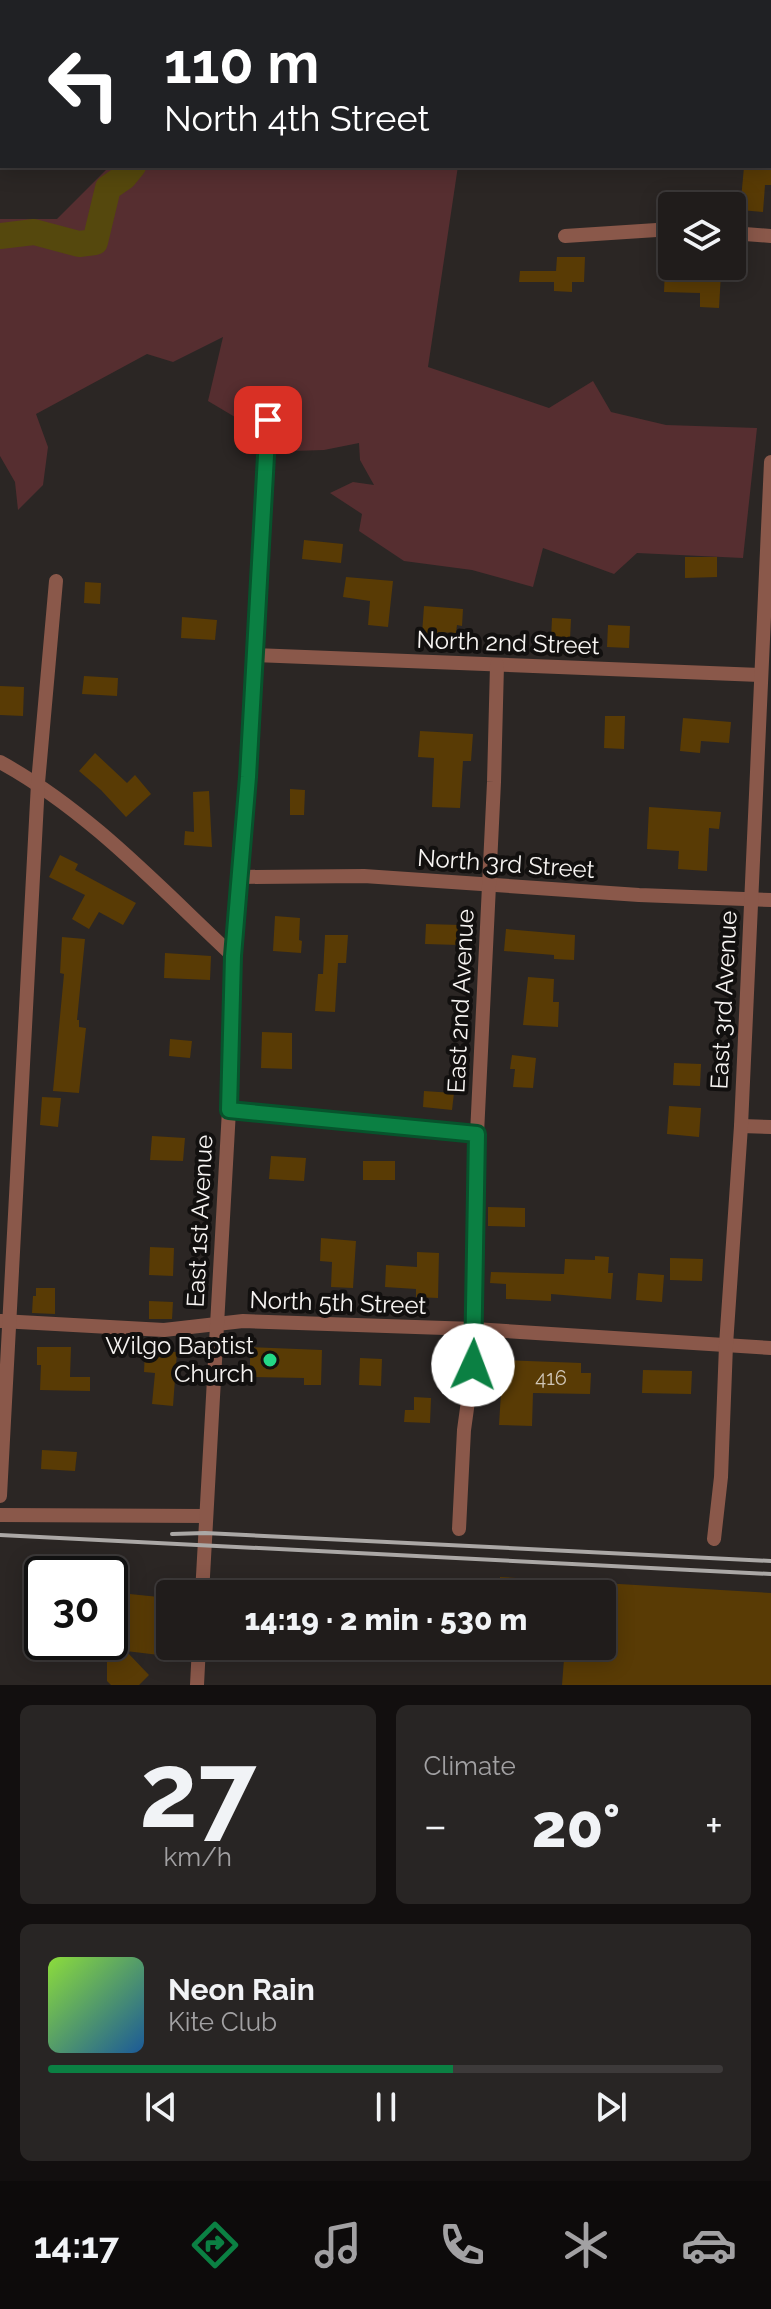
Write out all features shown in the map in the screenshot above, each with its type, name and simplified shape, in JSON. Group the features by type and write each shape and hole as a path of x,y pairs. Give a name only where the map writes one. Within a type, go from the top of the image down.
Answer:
{"street":[{"path":"565,236 658,230"},
{"path":"746,234 771,236"},
{"name":"East 1st Avenue","path":"203,1580 229,1110 233,956 248,777 268,420"},
{"name":"East 3rd Avenue","path":"714,1539 718,1526 724,1441 726,1345 741,1126 771,462"},
{"path":"0,1496 5,1321 38,783 56,581"},
{"name":"North 2nd Street","path":"254,655 760,675"},
{"name":"East 2nd Avenue","path":"459,1529 464,1430 473,1365 477,1134 497,665"},
{"path":"0,762 38,783 119,851 233,956"},
{"name":"North 3rd Street","path":"239,877 364,876 771,900"},
{"path":"229,1110 477,1134"},
{"path":"741,1126 771,1127"},
{"name":"North 5th Street","path":"5,1321 164,1330 243,1321 474,1329 771,1348"},
{"path":"0,1515 205,1516"},
{"path":"197,1685 198,1660"}],"shaded area":[{"path":"108,168 458,168 428,367 549,408 593,381 611,412 666,425 757,428 743,558 637,553 614,574 543,548 533,587 472,570 404,561 359,531 362,514 330,493 353,482 374,485 360,460 359,443 324,450 292,451 208,401 223,337 173,362 147,354 36,414 48,447 43,485 18,510 15,482 0,456 0,219 57,219"}],"building":[{"path":"744,168 771,169 771,185 765,185 763,212 746,211 746,192 742,192"},
{"path":"557,257 585,257 584,282 572,282 572,292 554,291 554,282 519,282 520,271 556,271"},
{"path":"665,280 721,280 719,308 700,307 700,293 664,292"},
{"path":"304,540 343,544 341,563 302,559"},
{"path":"685,557 717,557 717,577 685,578"},
{"path":"346,577 393,581 388,627 368,625 370,601 343,597"},
{"path":"85,582 101,583 100,604 84,603"},
{"path":"424,606 463,609 462,626 457,625 456,633 422,634"},
{"path":"182,617 217,620 215,640 181,638"},
{"path":"552,618 571,619 570,640 551,640"},
{"path":"608,625 630,626 629,648 607,647"},
{"path":"84,676 118,678 117,696 82,694"},
{"path":"0,686 24,687 23,716 0,715"},
{"path":"605,716 625,716 624,749 604,748"},
{"path":"683,718 731,722 729,743 701,741 700,753 680,751"},
{"path":"420,731 473,734 471,761 463,761 460,808 432,807 434,758 418,757"},
{"path":"95,753 127,783 135,775 151,794 126,817 79,771"},
{"path":"290,789 305,790 304,815 290,815"},
{"path":"209,791 212,847 184,845 185,831 194,832 193,792"},
{"path":"649,807 721,812 719,829 709,828 707,871 678,869 679,851 647,849"},
{"path":"60,855 78,864 75,870 136,903 123,925 99,912 89,929 72,919 85,895 49,877"},
{"path":"275,916 300,918 301,953 273,951"},
{"path":"426,924 460,925 459,945 425,944"},
{"path":"506,929 575,935 574,960 554,959 554,955 504,951"},
{"path":"325,935 348,935 346,963 338,963 335,1012 315,1011 318,974 323,974"},
{"path":"62,937 85,939 77,1020 79,1027 86,1028 79,1093 53,1091 64,974 60,973"},
{"path":"165,953 211,956 210,980 164,978"},
{"path":"528,977 554,979 553,1002 559,1002 558,1027 523,1025"},
{"path":"262,1032 292,1033 292,1069 261,1068"},
{"path":"170,1039 192,1041 190,1058 169,1056"},
{"path":"512,1055 536,1058 533,1088 513,1087 515,1069 510,1069"},
{"path":"674,1063 701,1064 700,1086 673,1085"},
{"path":"424,1091 454,1093 452,1110 423,1107"},
{"path":"42,1097 61,1098 58,1127 40,1125"},
{"path":"669,1106 701,1108 699,1137 667,1134"},
{"path":"152,1136 185,1138 183,1161 150,1160"},
{"path":"271,1156 306,1158 304,1181 269,1179"},
{"path":"363,1161 395,1161 395,1180 363,1180"},
{"path":"488,1207 525,1208 525,1227 488,1226"},
{"path":"321,1238 356,1241 353,1288 331,1287 332,1262 320,1261"},
{"path":"150,1247 174,1248 173,1276 149,1275"},
{"path":"417,1252 439,1253 438,1298 416,1297 416,1289 385,1287 386,1265 417,1267"},
{"path":"595,1256 609,1257 608,1273 613,1273 611,1299 551,1294 551,1301 506,1299 506,1284 490,1283 491,1272 564,1274 565,1259 595,1260"},
{"path":"670,1258 703,1259 702,1281 670,1280"},
{"path":"638,1273 664,1275 662,1302 636,1300"},
{"path":"36,1288 55,1288 55,1314 32,1313"},
{"path":"149,1301 173,1302 172,1319 149,1319"},
{"path":"37,1347 71,1347 70,1377 90,1377 90,1391 40,1390 41,1365 37,1365"},
{"path":"250,1347 322,1350 321,1385 304,1385 304,1378 250,1377"},
{"path":"145,1351 177,1352 173,1406 152,1404 155,1373 144,1372"},
{"path":"360,1358 382,1359 381,1386 359,1385"},
{"path":"503,1360 581,1363 581,1373 591,1373 590,1394 533,1393 532,1426 499,1425"},
{"path":"643,1370 692,1371 691,1394 642,1393"},
{"path":"414,1397 431,1398 430,1423 404,1422 405,1410 414,1410"},
{"path":"42,1450 77,1452 75,1471 41,1469"},
{"path":"500,1577 551,1580 500,1580"},
{"path":"616,1584 771,1593 771,1685 562,1685 564,1660 616,1660"},
{"path":"128,1594 156,1597 156,1655 128,1651"},
{"path":"128,1653 149,1675 139,1685 111,1685 107,1681 107,1660 128,1660"}],"waterway":[{"path":"0,236 34,232 79,244 95,242 108,188 131,168"}],"railway":[{"path":"172,1534 205,1533 771,1561"},
{"path":"0,1535 771,1574"}],"place":[{"name":"Wilgo Baptist Church","path":"270,1360"}],"route":[{"path":"268,420 248,777 233,956 229,1110 477,1134 473,1365"}]}
